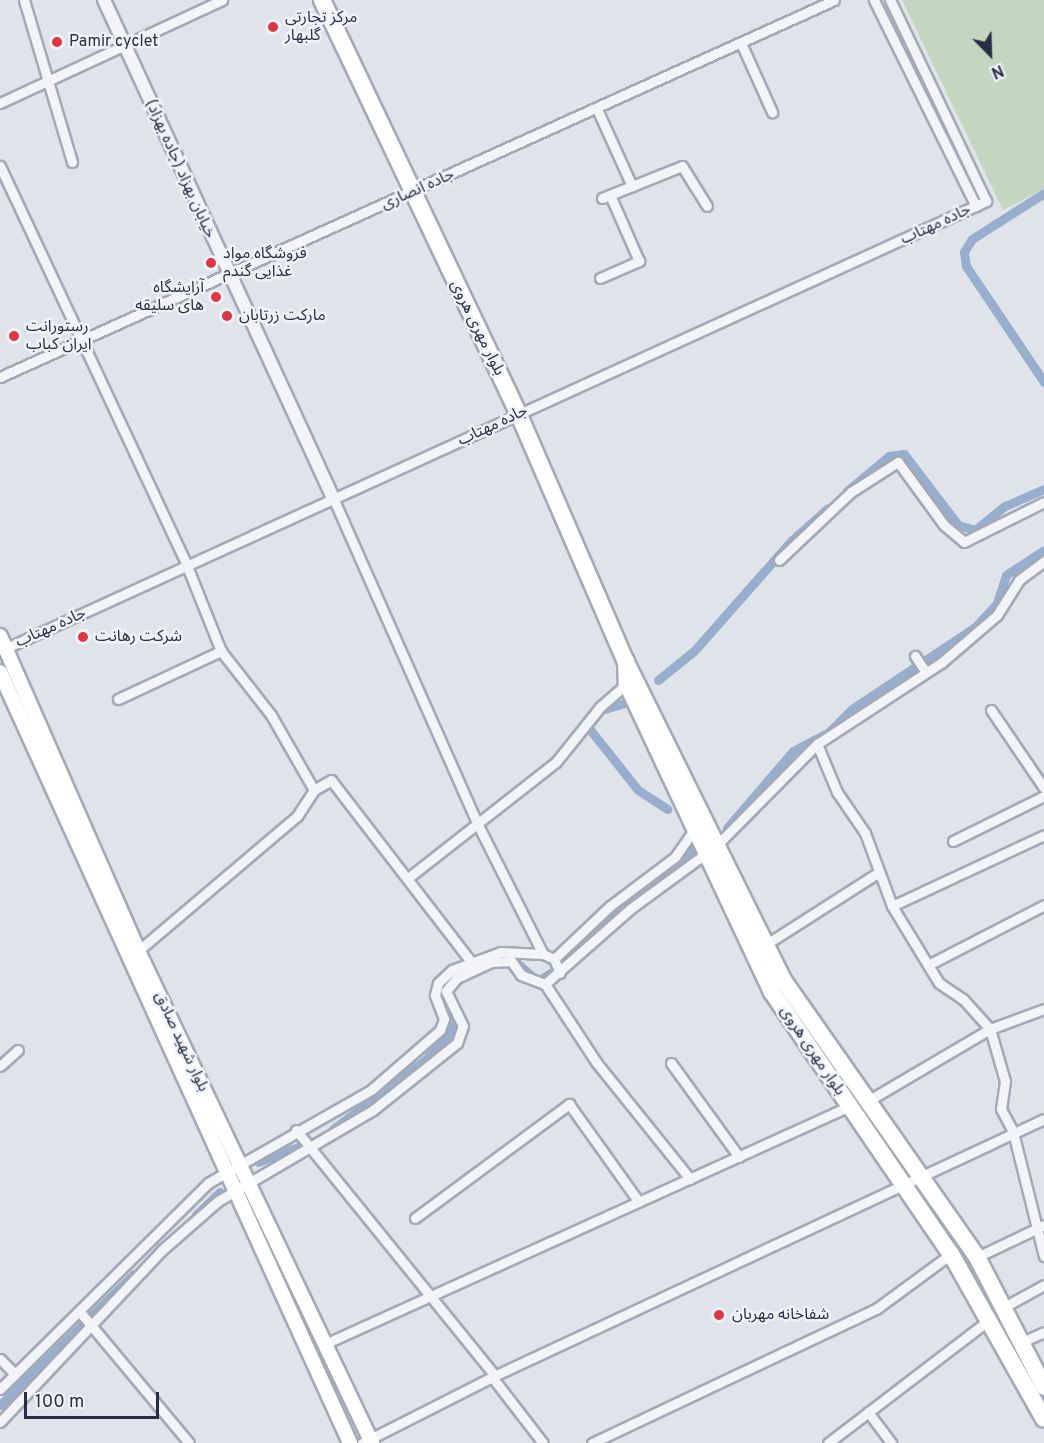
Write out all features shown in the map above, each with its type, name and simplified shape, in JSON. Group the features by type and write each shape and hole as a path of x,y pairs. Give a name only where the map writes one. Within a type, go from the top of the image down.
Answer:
{"highway":[{"name":"بلوار مهری هروی","path":"322,0 519,415 626,660 693,831 710,851 858,1104"},
{"name":"بلوار مهری هروی","path":"633,681 772,992 913,1178 977,1257 1044,1419"},
{"name":"بلوار مهری هروی","path":"913,1178 951,1254 1024,1341 1044,1388"}],"main road":[{"name":"بلوار شهید صادق","path":"2,645 138,951 350,1443"},
{"name":"بلوار شهید صادق","path":"0,672 232,1167"},
{"name":"بلوار شهید صادق","path":"240,1185 327,1343 368,1442"}],"street":[{"path":"24,0 72,162"},
{"name":"خیابان بهزاد (جاده بهزاد)","path":"104,0 334,500"},
{"path":"0,103 222,0"},
{"name":"جاده انصاری","path":"0,377 229,276 834,0"},
{"path":"874,0 976,206"},
{"name":"جاده مهتاب","path":"2,645 334,500 986,201 890,0"},
{"path":"741,43 772,112"},
{"path":"597,109 632,186"},
{"path":"0,166 80,342 187,566 221,651 271,715 314,790"},
{"path":"600,278 639,261 606,196 682,166 706,206"},
{"path":"778,560 851,492 898,462 944,525 964,543 1044,502"},
{"path":"334,500 477,823 543,954"},
{"path":"545,984 630,909 710,851 817,744 925,671 997,615 1019,580 1044,561"},
{"path":"118,699 221,651"},
{"path":"915,656 925,671"},
{"path":"408,878 556,762 633,681"},
{"path":"991,710 1044,788"},
{"path":"817,744 837,792 865,833 876,874 892,906 939,983 990,1029 1005,1081 1001,1109 1013,1132 1040,1227 1044,1256"},
{"path":"138,951 297,816 314,790 331,780 469,959"},
{"path":"953,841 1044,796"},
{"path":"554,959 675,857 693,831"},
{"path":"892,906 1044,835"},
{"path":"765,945 876,874"},
{"path":"928,965 1044,905"},
{"path":"0,1389 81,1314 181,1206 232,1167 371,1090 440,1030 438,983 469,959 501,952 543,954 554,959 560,973"},
{"path":"0,1422 162,1250 240,1185 308,1144 373,1110 456,1043 463,1026 446,991 457,978 491,962 511,961 522,975 545,984 596,1062 690,1179"},
{"path":"327,1343 858,1104 990,1029 1044,1009"},
{"path":"0,1066 18,1050"},
{"path":"671,1063 739,1157"},
{"path":"415,1218 569,1104 639,1202"},
{"path":"368,1442 493,1376 913,1178 1044,1119"},
{"path":"296,1130 493,1376 543,1443"},
{"path":"977,1257 1040,1227"},
{"path":"592,1443 876,1309 951,1254"},
{"path":"829,1443 998,1312 1044,1285"},
{"path":"81,1314 189,1443"},
{"path":"1024,1341 1044,1332"},
{"path":"0,1359 15,1374"},
{"path":"868,1412 891,1443"}],"green space":[{"path":"902,0 1044,0 1044,188 1040,191 1003,210"}],"waterway":[{"path":"1044,193 972,239 964,252 966,266 1044,382"},
{"path":"847,491 889,456 904,454 958,525 975,530 1005,506 1044,489"},
{"path":"658,680 694,651 792,540 828,508"},
{"path":"727,828 793,751 829,732 852,709 975,627 997,603 1006,575 1044,550"},
{"path":"625,703 600,710 588,727 638,790 667,809"},
{"path":"679,868 691,850"},
{"path":"510,957 538,981 567,962 608,917 684,865"},
{"path":"447,999 442,989 463,970"},
{"path":"333,1129 424,1061 451,1032 456,1021 452,1012"},
{"path":"258,1162 314,1141"},
{"path":"196,1215 220,1192"},
{"path":"0,1405 134,1274"}],"place":[{"name":"مرکز تجارتی گلبهار","path":"273,27"},
{"name":"Pamir cyclet","path":"57,42"},
{"name":"فروشگاه مواد غذایی گندم","path":"211,263"},
{"name":"آرایشگاه های سلیقه","path":"216,297"},
{"name":"مارکت زرتابان","path":"227,316"},
{"name":"رستورانت ایران کباب","path":"14,336"},
{"name":"شرکت رهانت","path":"83,637"},
{"name":"شفاخانه مهربان","path":"719,1315"}]}
